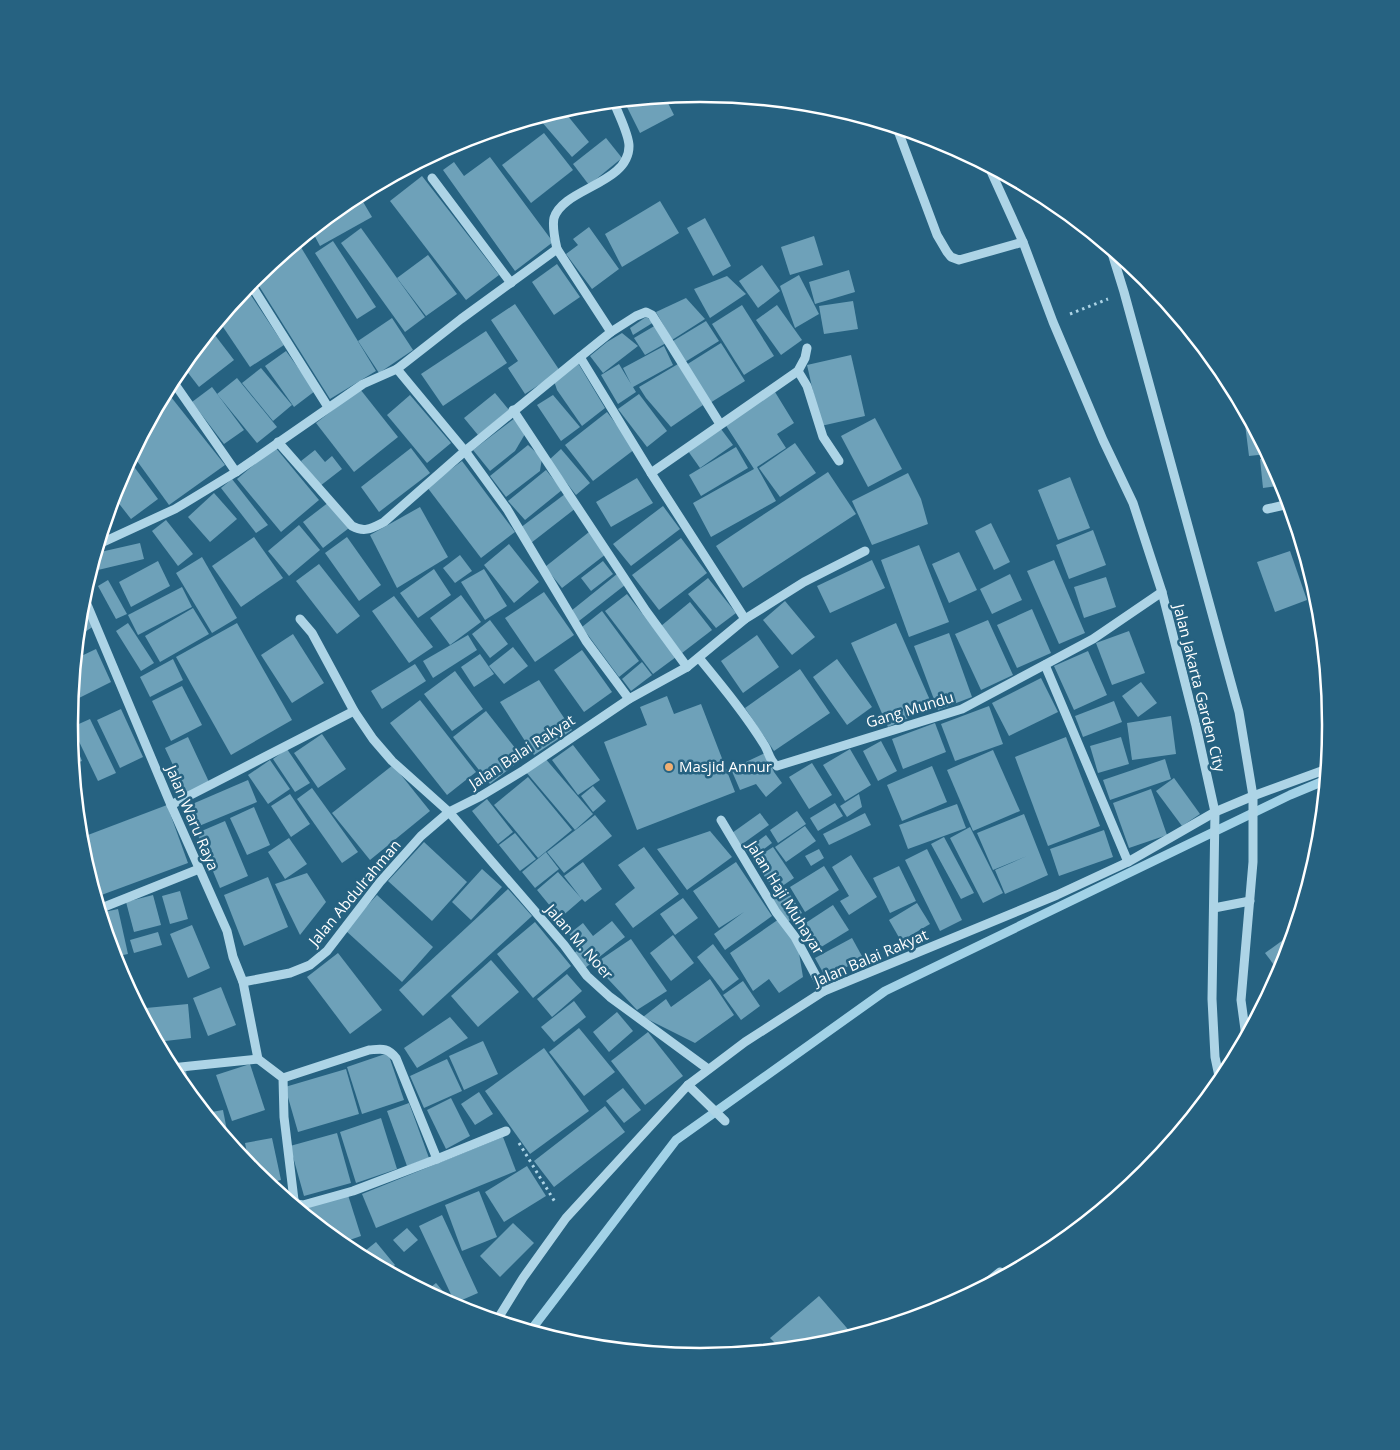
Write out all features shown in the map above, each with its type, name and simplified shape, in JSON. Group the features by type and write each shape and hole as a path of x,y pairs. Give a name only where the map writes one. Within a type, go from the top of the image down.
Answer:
{"street":[{"path":"611,332 557,249 554,219 568,202 611,175 622,166 628,156 630,144 616,108"},
{"path":"900,136 938,235 951,257 959,260 1023,242"},
{"name":"Jalan Jakarta Garden City","path":"995,177 1023,242 1053,322 1103,440 1133,503 1162,592 1196,726 1215,812 1212,999 1215,1057 1218,1071"},
{"path":"432,178 511,283"},
{"path":"106,540 175,509 236,472 363,384 397,370 461,319 557,249"},
{"name":"Jalan Jakarta Garden City","path":"1114,261 1239,712 1254,808 1253,862 1241,1000 1244,1026"},
{"path":"255,291 328,407"},
{"path":"278,442 352,526 359,530 368,530 384,522 465,451 611,332 641,313 646,312 652,315 720,424"},
{"path":"651,473 798,371 805,358 807,348"},
{"path":"580,357 651,473 745,619"},
{"path":"397,370 465,451 507,509 586,641 629,699"},
{"path":"798,371 807,386 822,436 840,461"},
{"path":"177,387 236,472"},
{"path":"514,410 646,611 687,667"},
{"path":"1267,509 1282,506"},
{"name":"Jalan Balai Rakyat","path":"449,812 481,796 524,770 629,699 687,667 745,619 804,582 865,551"},
{"name":"Gang Mundu","path":"699,658 734,701 766,748 773,764 777,766 962,709 1093,639 1162,592"},
{"name":"Jalan Waru Raya","path":"88,608 171,805 227,930 243,982 258,1059"},
{"name":"Jalan M. Noer","path":"300,619 312,633 354,711 373,739 392,761 449,812 564,945 587,976 610,996 708,1069"},
{"path":"1045,664 1128,862"},
{"path":"171,805 354,711"},
{"name":"Jalan Balai Rakyat","path":"501,1314 523,1278 566,1218 688,1085 745,1042 824,991 1058,895 1128,862 1215,812 1320,771"},
{"name":"Jalan Abdulrahman","path":"243,982 290,972 310,965 327,951 380,882 421,836 449,812"},
{"name":"Jalan Haji Muhayar","path":"721,820 776,912 795,937 824,991"},
{"path":"105,906 199,869"},
{"path":"1214,908 1250,901"},
{"path":"282,1078 369,1050 382,1049 390,1051 396,1058 437,1159"},
{"path":"180,1067 258,1059 282,1078 284,1117 294,1196"},
{"path":"688,1085 700,1094 723,1118"},
{"path":"304,1205 354,1191 506,1131"}],"path":[{"path":"1053,322 1124,292"},
{"path":"524,1152 566,1218"}],"building":[{"path":"668,104 674,115 640,133 627,107"},
{"path":"568,117 589,142 572,157 543,123"},
{"path":"544,133 573,170 531,203 502,165"},
{"path":"606,138 622,158 589,185 573,164"},
{"path":"490,157 553,242 515,271 443,170 454,162 464,176"},
{"path":"422,176 499,275 466,300 390,201"},
{"path":"660,201 679,233 622,267 605,234"},
{"path":"363,202 372,217 320,246 315,236"},
{"path":"705,218 731,266 713,276 687,228"},
{"path":"589,227 619,269 592,289 566,254 578,245 573,239"},
{"path":"361,228 425,317 405,332 341,243"},
{"path":"814,236 823,265 790,275 781,247"},
{"path":"333,241 376,307 357,319 315,253"},
{"path":"301,248 376,371 330,399 259,286"},
{"path":"428,255 457,294 426,316 397,278"},
{"path":"557,264 580,297 554,315 532,282"},
{"path":"762,265 780,291 758,308 739,281"},
{"path":"849,270 855,292 815,304 809,282"},
{"path":"799,275 819,314 795,328 780,286"},
{"path":"727,276 746,294 710,318 694,289"},
{"path":"251,295 284,345 250,367 223,326"},
{"path":"686,298 705,319 672,340 656,312"},
{"path":"853,301 858,329 824,334 819,306"},
{"path":"515,304 560,371 525,394 508,368 518,361 491,320"},
{"path":"742,305 774,356 744,375 712,324"},
{"path":"777,305 802,340 781,355 756,320"},
{"path":"646,317 654,322 633,335 630,328"},
{"path":"392,318 413,350 379,373 358,341"},
{"path":"706,321 719,341 685,362 673,341"},
{"path":"656,325 666,343 645,355 634,338"},
{"path":"486,331 507,363 443,406 421,374"},
{"path":"622,333 638,346 603,373 590,356"},
{"path":"215,335 234,360 199,387 187,372"},
{"path":"721,343 745,381 710,403 686,365"},
{"path":"664,346 673,365 633,387 636,392 618,404 601,375 619,364 631,384 623,368"},
{"path":"286,351 315,391 294,407 265,366"},
{"path":"851,355 865,416 821,426 807,365"},
{"path":"578,363 605,408 582,426 557,390 554,381"},
{"path":"678,364 703,405 671,427 639,387"},
{"path":"261,368 292,405 273,421 242,383"},
{"path":"237,378 277,427 257,443 217,394"},
{"path":"212,387 244,430 224,444 192,402"},
{"path":"360,389 398,437 354,472 316,423"},
{"path":"775,392 794,423 777,434 786,448 757,467 776,501 711,537 693,503 754,469 725,424"},
{"path":"495,393 509,410 478,435 464,418"},
{"path":"639,394 667,431 647,447 618,409"},
{"path":"410,395 451,443 427,463 387,415"},
{"path":"553,395 580,427 561,441 537,405"},
{"path":"171,397 225,465 169,505 137,461"},
{"path":"607,412 635,449 593,481 565,445"},
{"path":"515,418 525,434 515,451 490,471 473,450"},
{"path":"875,418 902,469 868,487 841,436"},
{"path":"1245,426 1260,455 1249,456"},
{"path":"721,429 733,445 700,468 688,451"},
{"path":"795,443 816,473 780,497 759,468"},
{"path":"528,445 542,458 540,471 506,497 490,476"},
{"path":"275,447 319,500 281,532 237,479"},
{"path":"736,447 748,468 701,496 689,475"},
{"path":"411,448 430,473 379,512 361,487"},
{"path":"561,449 590,483 576,495 549,460"},
{"path":"315,450 325,462 332,456 342,469 320,486 301,461"},
{"path":"1260,459 1262,459 1275,486 1263,488"},
{"path":"462,461 515,532 481,558 427,487"},
{"path":"134,467 158,499 131,519 119,504"},
{"path":"546,470 562,490 525,520 508,501"},
{"path":"828,472 856,514 743,588 716,546"},
{"path":"908,473 921,499 928,524 872,545 852,501"},
{"path":"1070,477 1090,528 1058,540 1038,490"},
{"path":"637,478 653,503 611,527 596,502"},
{"path":"232,479 268,525 256,533 221,488"},
{"path":"214,493 237,519 210,542 188,517"},
{"path":"565,494 576,508 531,543 520,528"},
{"path":"329,502 349,528 323,548 303,522"},
{"path":"663,506 680,529 631,566 613,544"},
{"path":"420,507 448,557 397,588 370,535"},
{"path":"166,520 193,554 178,566 152,531"},
{"path":"991,523 1010,562 994,570 975,531"},
{"path":"299,525 320,550 289,576 268,551"},
{"path":"1093,530 1106,565 1069,579 1056,545"},
{"path":"589,532 606,554 562,588 545,567"},
{"path":"254,537 283,578 241,607 212,566"},
{"path":"347,537 381,585 359,601 325,553"},
{"path":"681,538 707,573 659,610 632,575"},
{"path":"140,543 144,559 98,570 103,551"},
{"path":"509,544 539,582 514,603 484,565"},
{"path":"919,545 949,622 909,637 881,560"},
{"path":"1290,551 1307,600 1275,612 1257,562"},
{"path":"959,552 977,590 949,603 932,564"},
{"path":"460,555 472,571 455,583 443,568"},
{"path":"202,557 237,618 212,633 176,573"},
{"path":"872,560 885,588 830,613 817,586"},
{"path":"1054,560 1085,633 1059,644 1027,571"},
{"path":"158,561 170,586 131,607 119,582"},
{"path":"603,561 613,574 591,591 581,578"},
{"path":"319,564 360,616 337,634 296,581"},
{"path":"434,569 451,595 418,618 400,593"},
{"path":"484,569 507,606 485,620 461,582"},
{"path":"617,574 625,585 579,621 571,611"},
{"path":"1010,574 1022,600 992,614 980,589"},
{"path":"1106,577 1116,607 1084,618 1074,587"},
{"path":"708,578 736,613 716,628 688,594"},
{"path":"108,580 127,614 116,619 98,586"},
{"path":"182,587 192,607 138,635 128,615"},
{"path":"544,592 574,635 535,662 505,618"},
{"path":"627,594 676,657 653,674 605,611"},
{"path":"461,595 481,622 450,645 430,618"},
{"path":"394,596 433,647 409,663 372,611"},
{"path":"785,601 815,637 792,655 763,620"},
{"path":"690,602 712,630 682,653 661,626"},
{"path":"193,608 209,634 160,662 145,636"},
{"path":"1032,609 1051,653 1017,668 997,625"},
{"path":"602,611 639,661 619,677 582,627"},
{"path":"87,616 94,626 85,632"},
{"path":"490,620 508,644 490,658 472,634"},
{"path":"988,620 1013,675 981,690 955,634"},
{"path":"128,623 154,663 141,671 116,631"},
{"path":"237,623 292,720 231,755 176,657"},
{"path":"896,623 933,707 888,727 851,643"},
{"path":"1129,631 1145,673 1112,685 1096,643"},
{"path":"949,633 972,697 938,710 914,646"},
{"path":"293,634 324,683 292,703 261,655"},
{"path":"468,635 477,650 433,678 423,661"},
{"path":"757,635 779,667 743,693 721,661"},
{"path":"513,647 528,666 504,684 489,666"},
{"path":"96,649 111,682 79,698 79,684 82,656"},
{"path":"582,650 612,692 584,712 554,670"},
{"path":"1088,651 1107,695 1074,710 1054,666"},
{"path":"480,654 494,674 474,687 461,667"},
{"path":"173,659 183,680 150,697 140,677"},
{"path":"837,659 872,707 847,725 813,677"},
{"path":"642,662 652,675 631,691 622,679"},
{"path":"415,664 426,681 382,709 371,691"},
{"path":"800,669 830,713 774,751 745,708"},
{"path":"455,671 483,709 452,731 424,694"},
{"path":"1041,678 1058,712 1009,736 992,703"},
{"path":"539,680 572,730 534,755 500,702"},
{"path":"1141,682 1157,703 1138,717 1122,696"},
{"path":"182,686 202,725 171,741 152,701"},
{"name":"Masjid Annur","path":"667,696 674,714 701,704 735,792 637,830 604,742 647,725 640,707"},
{"path":"420,700 476,772 447,795 390,723"},
{"path":"1114,701 1122,722 1083,737 1075,716"},
{"path":"989,706 1003,744 955,761 941,724"},
{"path":"121,709 143,757 120,768 97,720"},
{"path":"486,711 523,758 490,784 453,737"},
{"path":"1171,716 1176,754 1132,760 1127,723"},
{"path":"90,719 116,773 98,781 78,740 78,724"},
{"path":"935,723 946,752 903,769 892,739"},
{"path":"322,734 346,769 318,788 294,753"},
{"path":"188,737 209,782 186,793 165,748"},
{"path":"1066,737 1100,826 1048,846 1015,757"},
{"path":"1121,737 1129,764 1098,773 1090,746"},
{"path":"881,741 897,771 878,781 863,751"},
{"path":"573,745 600,780 578,795 552,760"},
{"path":"287,749 310,783 295,792 273,759"},
{"path":"850,749 871,785 845,801 823,765"},
{"path":"993,750 1020,811 973,831 947,770"},
{"path":"765,753 774,772 782,783 766,797 756,784 740,790 731,769"},
{"path":"544,757 593,814 575,830 526,772"},
{"path":"1165,759 1171,779 1110,800 1103,780"},
{"path":"270,760 290,789 268,804 248,775"},
{"path":"812,763 832,795 809,809 789,777"},
{"path":"393,765 430,811 370,860 332,813"},
{"path":"932,766 947,802 902,821 887,785"},
{"path":"528,777 572,830 538,858 494,805"},
{"path":"1174,778 1200,814 1182,826 1156,791"},
{"path":"248,780 257,802 199,826 190,805"},
{"path":"593,786 606,801 593,812 581,796"},
{"path":"312,788 358,852 342,863 297,799"},
{"path":"1151,789 1167,835 1129,848 1113,803"},
{"path":"290,794 310,824 291,837 271,806"},
{"path":"859,794 862,807 847,817 840,806"},
{"path":"487,799 513,832 498,844 472,811"},
{"path":"835,803 843,816 818,831 810,818"},
{"path":"957,804 966,828 908,849 899,825"},
{"path":"167,805 188,863 102,895 87,835"},
{"path":"254,807 270,845 247,855 230,818"},
{"path":"797,811 806,824 778,843 770,830"},
{"path":"760,813 769,825 741,845 732,833"},
{"path":"865,813 871,825 829,845 823,834"},
{"path":"1024,814 1048,875 1005,894 995,870 1027,856 993,870 977,833"},
{"path":"595,815 612,836 564,873 547,852"},
{"path":"225,821 248,876 220,888 197,833"},
{"path":"805,826 816,841 786,862 775,847"},
{"path":"970,827 1003,893 983,903 950,838"},
{"path":"1104,830 1113,857 1059,876 1050,849"},
{"path":"710,831 732,857 687,890 657,849"},
{"path":"515,833 536,859 520,871 499,845"},
{"path":"766,835 772,843 752,858 746,850"},
{"path":"944,837 974,893 961,899 931,844"},
{"path":"289,838 307,864 285,879 268,852"},
{"path":"424,842 467,882 432,921 388,881"},
{"path":"644,847 679,894 633,928 615,904 635,888 618,865"},
{"path":"773,847 794,878 775,891 753,860"},
{"path":"819,849 824,858 811,866 805,856"},
{"path":"927,849 962,920 940,931 905,860"},
{"path":"546,852 559,869 535,888 522,872"},
{"path":"851,855 877,897 849,915 840,901 849,896 832,867"},
{"path":"583,862 602,889 585,902 582,899 560,918 537,890 558,872 581,898 564,876"},
{"path":"736,862 772,916 725,950 714,934 744,912 719,928 693,891"},
{"path":"824,866 839,890 805,912 790,887"},
{"path":"899,866 916,901 890,913 873,878"},
{"path":"482,869 502,887 471,920 452,902"},
{"path":"307,873 326,902 300,935 275,884"},
{"path":"268,877 288,927 244,946 224,895"},
{"path":"785,887 802,913 787,922 770,897"},
{"path":"508,889 532,916 423,1016 399,990"},
{"path":"180,891 188,919 170,924 162,896"},
{"path":"153,895 161,925 134,932 126,902"},
{"path":"377,895 433,947 402,982 345,930"},
{"path":"683,898 698,918 675,935 660,914"},
{"path":"917,903 930,924 901,941 889,920"},
{"path":"833,905 849,930 813,952 798,928"},
{"path":"118,909 128,954 122,955 107,911"},
{"path":"779,919 798,947 803,977 779,993 769,979 753,991 730,953"},
{"path":"612,921 625,937 585,968 574,953 580,949 569,934 583,923 593,936"},
{"path":"535,922 571,966 533,998 497,954"},
{"path":"192,925 210,968 188,978 170,934"},
{"path":"158,932 162,945 134,953 130,940"},
{"path":"673,935 694,963 671,981 650,953"},
{"path":"852,938 863,958 826,978 815,958"},
{"path":"631,939 667,991 637,1010 594,964"},
{"path":"1284,939 1274,965 1265,953"},
{"path":"713,944 739,979 723,991 697,957"},
{"path":"338,953 382,1010 350,1034 307,977"},
{"path":"491,960 519,992 478,1027 451,996"},
{"path":"567,974 582,991 552,1017 537,999"},
{"path":"710,979 734,1015 695,1043 643,1017 666,999 671,1007"},
{"path":"743,981 760,1006 741,1020 723,995"},
{"path":"221,987 236,1025 208,1036 193,998"},
{"path":"574,1001 586,1017 554,1042 541,1027"},
{"path":"188,1004 191,1038 164,1041 146,1008"},
{"path":"617,1012 633,1031 609,1052 593,1032"},
{"path":"450,1017 468,1038 417,1068 404,1048"},
{"path":"579,1028 615,1072 584,1096 549,1052"},
{"path":"648,1032 683,1076 645,1105 611,1061"},
{"path":"483,1041 498,1074 464,1090 449,1056"},
{"path":"544,1048 589,1111 530,1154 485,1091"},
{"path":"388,1053 404,1100 362,1114 347,1067"},
{"path":"447,1059 462,1091 424,1108 410,1076"},
{"path":"250,1064 265,1110 232,1121 216,1075"},
{"path":"186,1069 187,1078 182,1071"},
{"path":"346,1069 359,1114 298,1132 285,1087"},
{"path":"623,1088 641,1110 624,1123 606,1101"},
{"path":"479,1092 493,1114 475,1125 461,1104"},
{"path":"451,1098 470,1136 446,1149 427,1110"},
{"path":"409,1103 429,1158 407,1166 387,1111"},
{"path":"605,1106 625,1132 554,1187 534,1161"},
{"path":"223,1110 227,1129 213,1112"},
{"path":"381,1118 397,1169 356,1183 340,1132"},
{"path":"337,1133 351,1183 304,1196 290,1146"},
{"path":"503,1137 516,1171 376,1228 362,1194"},
{"path":"272,1138 281,1180 277,1181 260,1165 247,1151 245,1143"},
{"path":"527,1166 546,1196 504,1222 485,1192"},
{"path":"479,1191 497,1237 462,1251 445,1205"},
{"path":"348,1195 361,1236 350,1240 308,1208"},
{"path":"442,1215 478,1293 462,1300 451,1295 419,1226"},
{"path":"513,1223 534,1243 500,1277 480,1256"},
{"path":"407,1228 418,1240 404,1252 393,1240"},
{"path":"376,1242 395,1265 393,1266 366,1250"},
{"path":"436,1283 443,1291 432,1286"},
{"path":"819,1296 848,1329 821,1336 781,1342 775,1343 770,1338"}],"waterway":[{"path":"535,1325 676,1140 885,991 1290,795 1319,783"}],"place":[{"name":"Masjid Annur","path":"669,767"}]}
